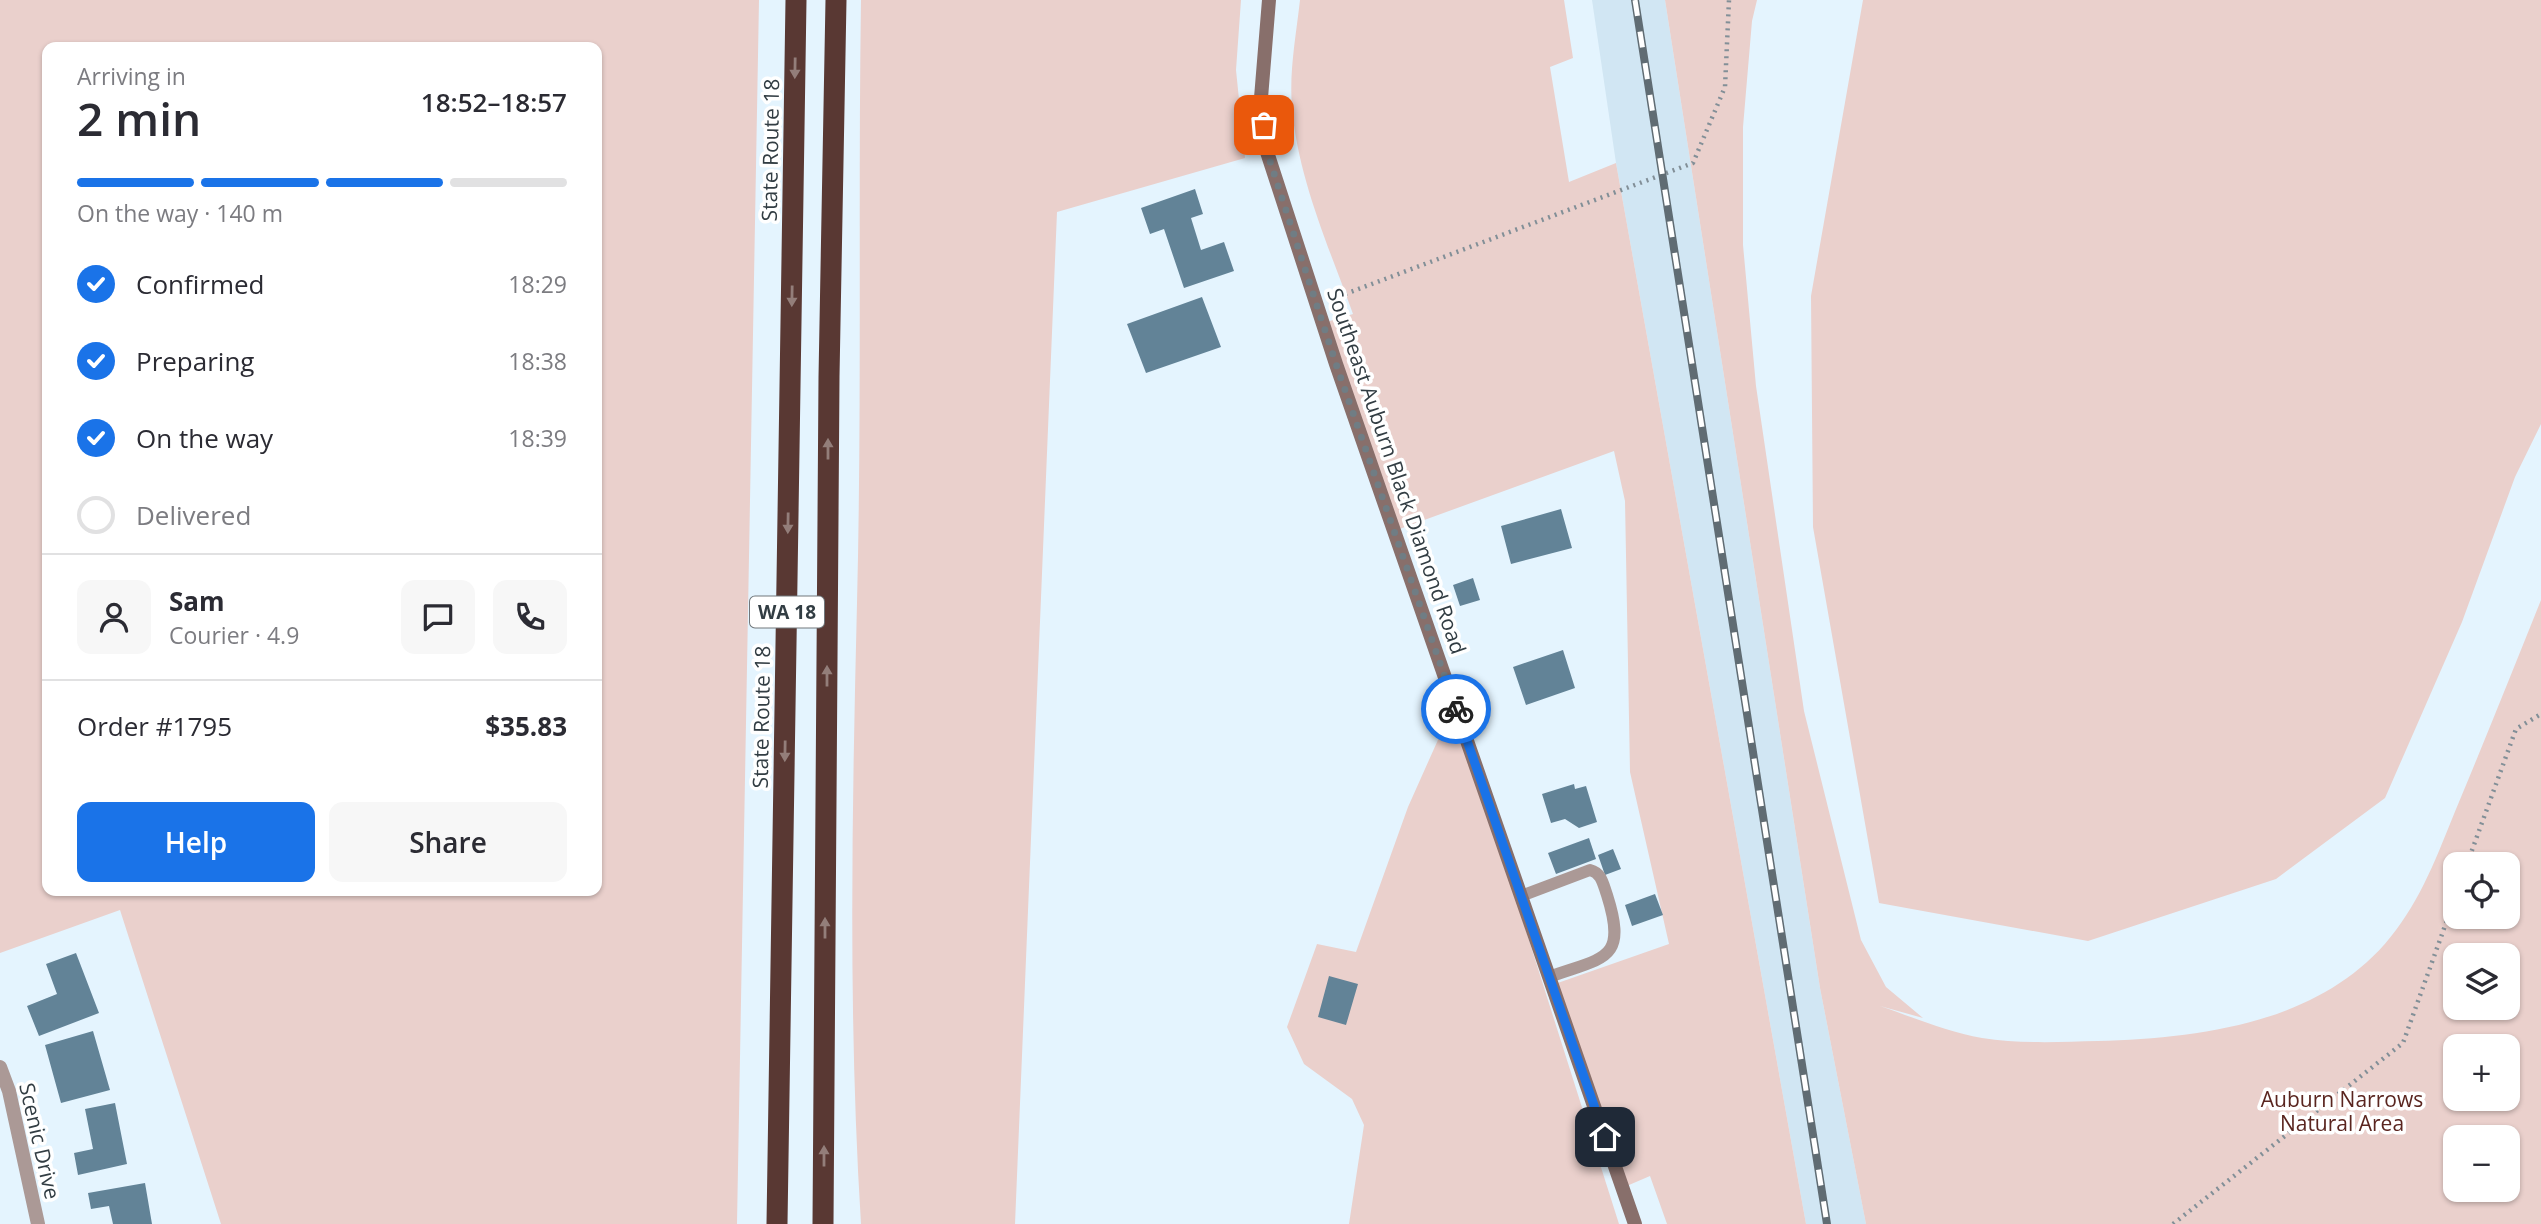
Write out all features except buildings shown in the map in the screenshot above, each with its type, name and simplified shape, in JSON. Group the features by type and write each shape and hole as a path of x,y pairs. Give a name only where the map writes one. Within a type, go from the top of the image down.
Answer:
{"highway":[{"name":"State Route 18","path":"777,1224 796,0"},
{"name":"WA 18","path":"823,1224 828,391 836,0"}],"main road":[{"name":"Southeast Auburn Black Diamond Road","path":"1269,0 1261,99 1267,152 1635,1224"}],"street":[{"name":"Scenic Drive","path":"0,1067 9,1091 38,1224"}],"lane":[{"path":"1521,896 1590,870 1601,877 1616,924 1614,946 1603,957 1549,977"}],"path":[{"path":"1318,304 1693,163 1725,87 1729,0"},
{"path":"2471,852 2516,729 2541,714"},
{"path":"2173,1224 2403,1043 2444,929"}],"shaded area":[{"path":"1592,0 1665,0 1820,988 1866,1224 1806,1224 1616,163"}],"green space":[{"path":"0,0 759,0 737,1224 221,1224 120,910 0,953"},
{"path":"861,0 1241,0 1236,70 1245,158 1057,212 1015,1224 861,1224 854,1069 852,914 859,452"},
{"path":"1300,0 1564,0 1573,58 1550,67 1569,182 1616,163 1806,1224 1667,1224 1650,1176 1622,1188 1552,985 1669,944 1630,772 1625,501 1614,451 1394,531 1323,323 1353,314 1316,212 1295,134 1291,81"},
{"name":"Auburn Narrows Natural Area","path":"1665,0 1757,0 1752,21 1743,127 1743,245 1756,386 1804,711 1861,940 1886,987 1923,1018 1880,1006 1943,1028 1982,1038 2025,1042 2098,1041 2221,1029 2300,1005 2336,986 2368,961 2396,930 2416,900 2439,851 2541,600 2541,1224 1866,1224 1820,988"},
{"path":"1863,0 2541,0 2541,424 2515,477 2462,622 2385,798 2276,879 2088,941 1879,903 1813,527 1811,296"},
{"path":"1454,704 1619,1224 1349,1224 1364,1125 1352,1099 1304,1064 1287,1027 1317,944 1356,952 1408,807"}],"railway":[{"path":"1635,0 1827,1224"}],"way so far":[{"path":"1264,125 1267,152 1336,364 1456,709"}],"route":[{"path":"1456,709 1605,1137"}]}
